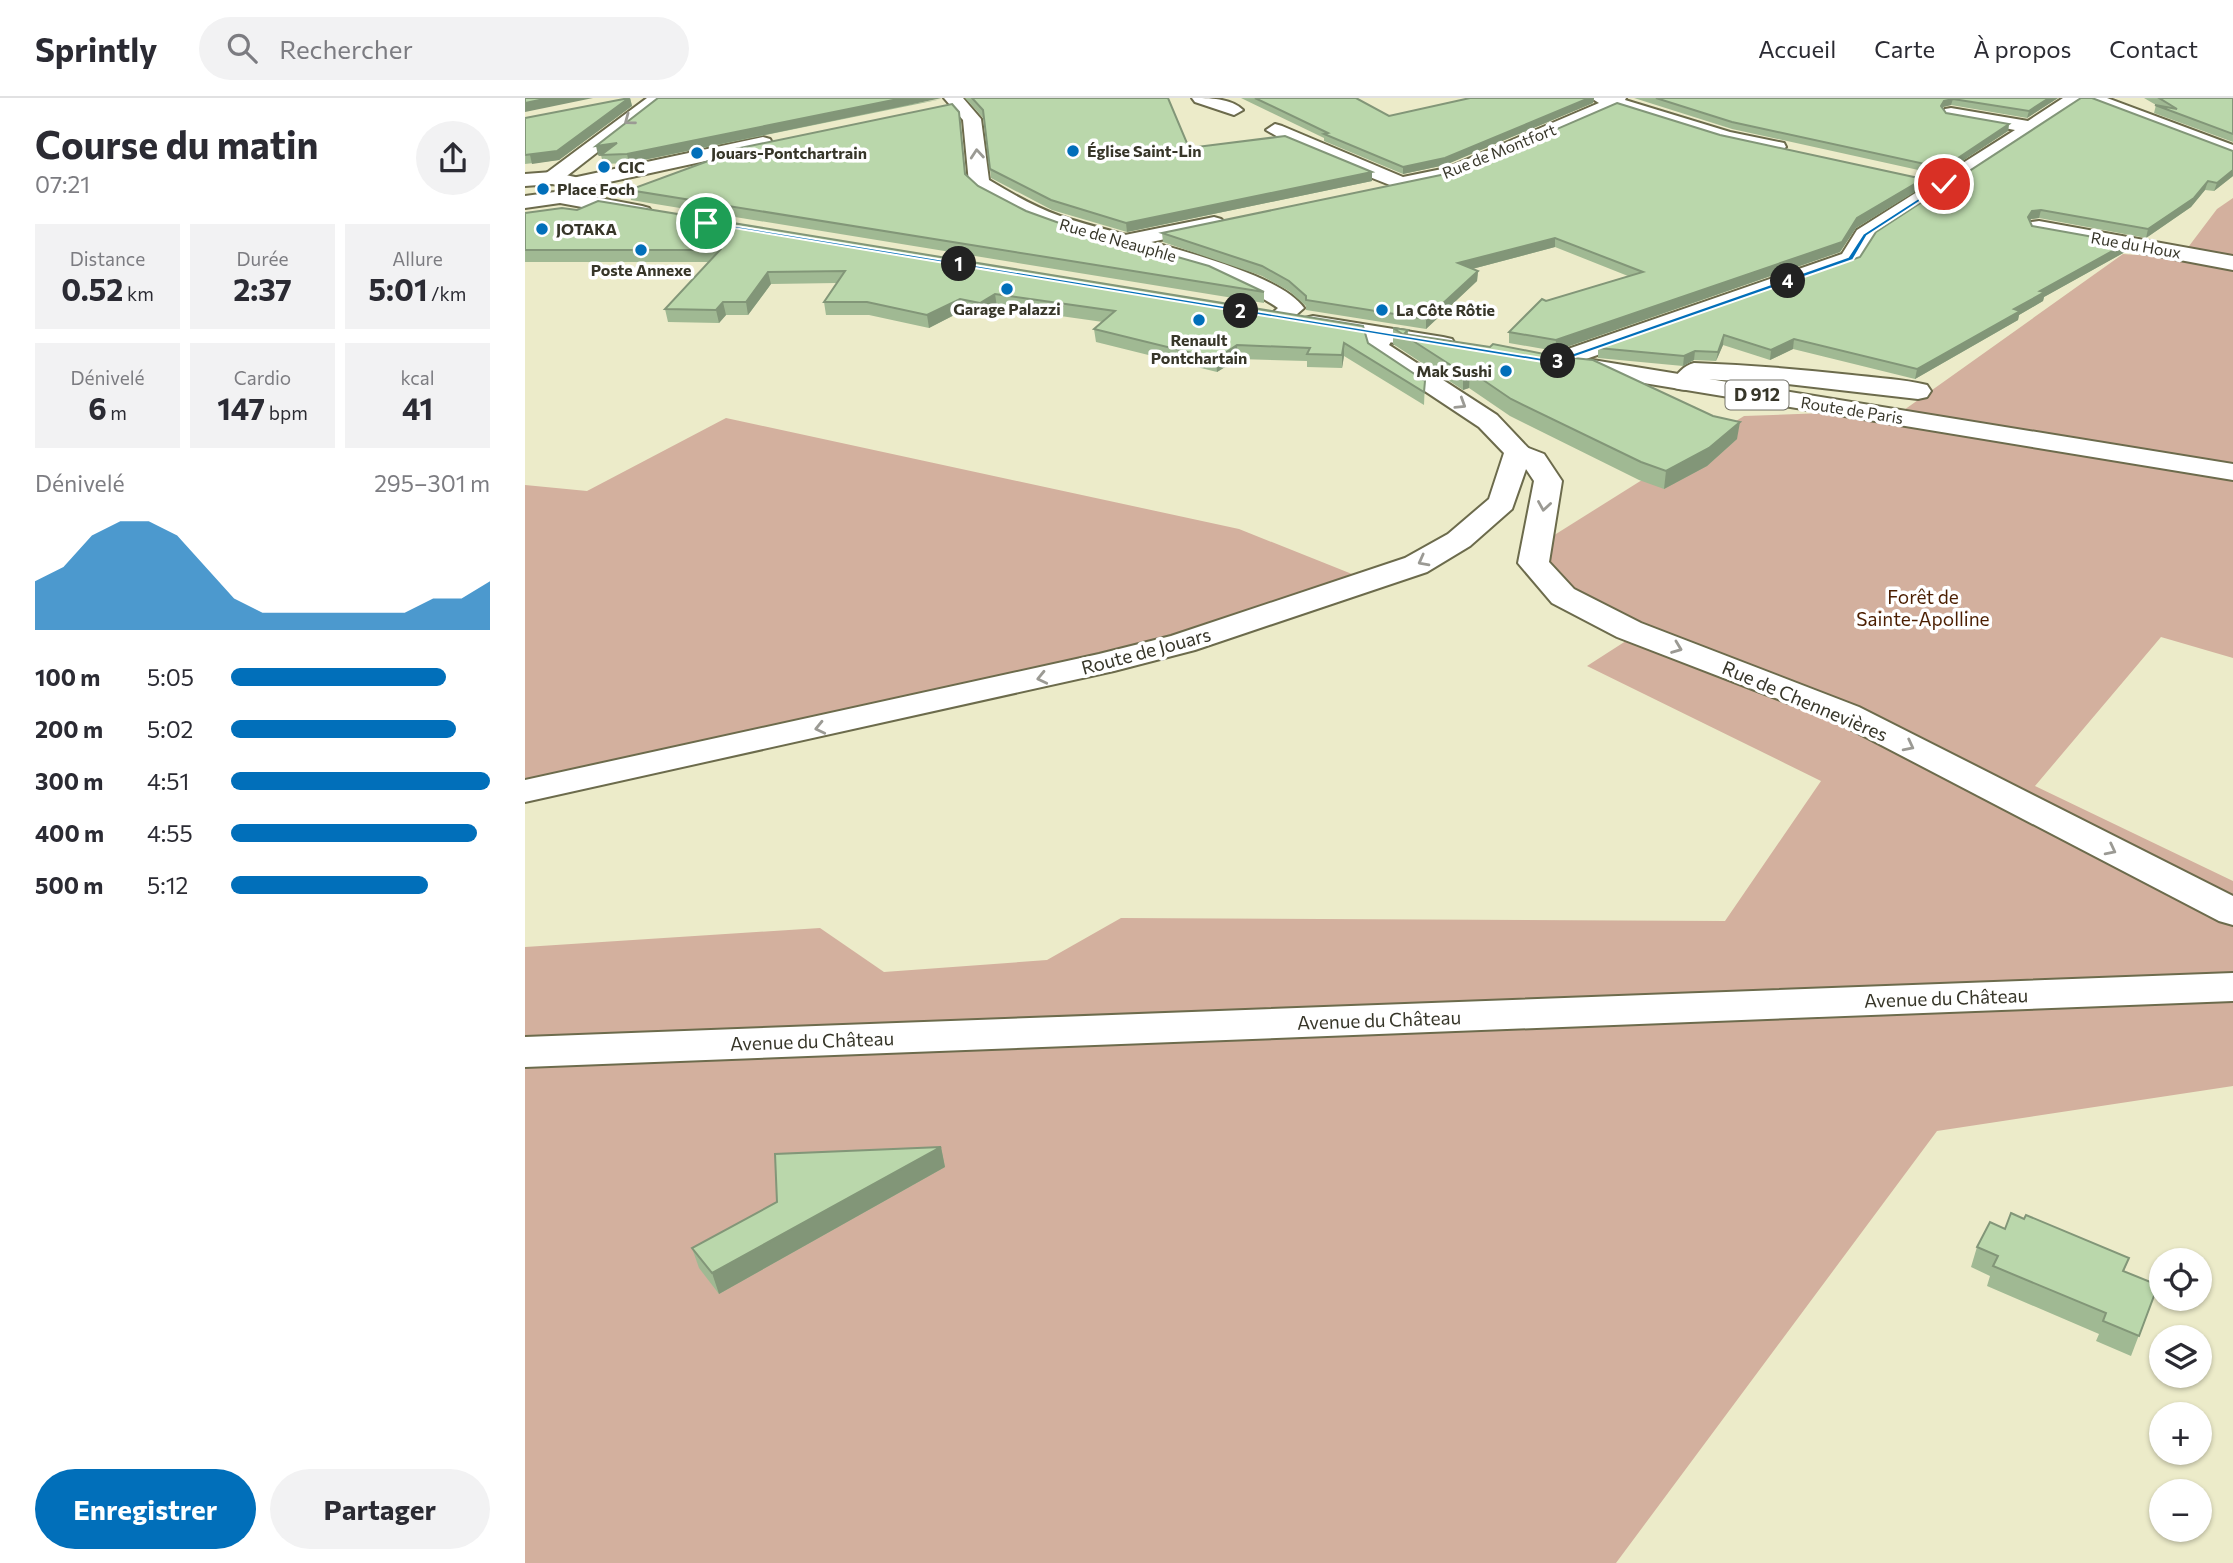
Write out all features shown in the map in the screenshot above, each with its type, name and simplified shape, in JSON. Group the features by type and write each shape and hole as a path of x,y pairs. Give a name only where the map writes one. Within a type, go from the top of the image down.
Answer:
{"street":[{"path":"525,202 556,187 658,98"},
{"path":"1201,98 1234,110"},
{"path":"1555,362 1850,259 1865,235 2075,98"},
{"path":"2090,98 2233,152"},
{"path":"933,108 956,100"},
{"name":"Rue de Neauphle","path":"956,100 972,119 979,183 1004,201 1044,219 1205,264 1279,298 1292,308 1268,315 1383,335"},
{"path":"1610,100 1727,136 1795,152"},
{"name":"Rue de Montfort","path":"1370,190 1453,173 1610,100"},
{"path":"1951,113 2031,127"},
{"path":"1275,130 1308,148 1343,159 1401,184"},
{"path":"556,187 576,190 579,186 577,183 786,139"},
{"path":"1917,178 1944,184"},
{"path":"525,180 666,216"},
{"path":"1128,241 1235,218"},
{"name":"Rue du Houx","path":"2039,227 2233,263"},
{"path":"1472,349 1383,335 1376,341 1378,349 1488,421 1518,452"},
{"name":"Route de Paris","path":"1527,358 2233,472"},
{"path":"1683,383 1694,371 1730,372 1919,391"},
{"name":"Route de Jouars","path":"525,791 740,746 1103,664 1195,639 1416,565 1459,540 1502,503 1518,452"},
{"name":"Rue de Chennevières","path":"1518,452 1534,460 1548,481 1533,563 1563,596 1629,630 1847,715 2233,912"},
{"name":"Avenue du Château","path":"525,1052 2233,987"}],"green space":[{"name":"Forêt de Sainte-Apolline","path":"2233,198 2233,658 2161,637 2035,786 2233,881 2233,1086 1937,1131 1616,1563 525,1563 525,947 820,928 884,972 1047,960 1121,918 1725,921 1821,781 1587,666 1629,639 1552,578 1540,544 1744,416 1904,410 2123,254 2180,258 2217,209"},
{"path":"726,418 1239,529 1352,574 1164,640 525,781 525,485 587,491"}],"building":[{"path":"525,98 549,98 525,103"},
{"path":"629,98 557,151 525,155 525,118"},
{"path":"658,98 903,98 627,154 601,155 617,143 596,146"},
{"path":"972,98 1168,98 1189,148 1285,136 1372,172 1126,223 1051,200 990,169 983,110"},
{"path":"1255,98 1356,98 1389,116 1470,98 1589,98 1445,158 1403,167 1324,134 1328,133"},
{"path":"1656,98 2049,98 2029,111 1953,99 1944,101 1941,106 1946,113 2009,124 1943,168 1732,122"},
{"path":"2081,98 2092,98 2233,151 2233,170 2217,183 2208,181 2194,198 2148,229 2041,210 2032,211 2028,217 2032,226 2127,243 2040,291 2045,292 2014,309 2020,311 1917,369 1794,339 1771,350 1724,335 1718,352 1695,351 1684,356 1598,348 1860,257 1876,232"},
{"path":"2159,98 2233,98 2233,134 2155,105 2177,109"},
{"path":"1617,103 1720,135 1923,179 1857,218 1842,242 1556,340 1509,332 1542,299 1546,301 1643,272 1555,238 1458,263 1478,271 1426,319 1306,300 1306,296 1289,281 1262,266 1162,233 1460,171"},
{"path":"952,104 959,112 965,174 978,186 1026,211 1209,266 1264,292 629,190 730,153 711,154"},
{"path":"598,201 1363,326 1368,343 1425,381 1424,392 1344,343 1342,355 1307,354 1310,348 1237,345 1216,359 1094,329 1115,311 995,294 980,303 960,299 927,315 867,302 824,302 845,271 768,272 746,302 723,302 716,310 665,309 720,250 525,250 525,213 562,208 577,210"},
{"path":"1393,328 1408,330 1404,334 1490,347 1493,344 1554,356 1593,360 1713,416 1740,422 1709,448 1666,471 1641,462 1511,399 1470,371 1463,373"},
{"path":"941,1147 712,1273 692,1248 777,1202 775,1154"},
{"path":"2011,1213 2024,1219 2026,1215 2129,1258 2123,1271 2149,1281 2149,1309 2139,1336 2103,1321 2106,1313 1993,1266 1998,1256 1977,1247 1990,1222 2005,1229"}],"place":[{"name":"Église Saint-Lin","path":"1073,151"},
{"name":"Jouars-Pontchartrain","path":"697,153"},
{"name":"CIC","path":"604,167"},
{"name":"Place Foch","path":"543,189"},
{"name":"JOTAKA","path":"542,229"},
{"name":"Poste Annexe","path":"641,250"},
{"name":"Garage Palazzi","path":"1007,289"},
{"name":"La Côte Rôtie","path":"1382,310"},
{"name":"Renault Pontchartain","path":"1199,320"},
{"name":"Mak Sushi","path":"1506,371"}],"route":[{"path":"706,223 1555,362 1850,259 1865,235 1944,184"}]}
